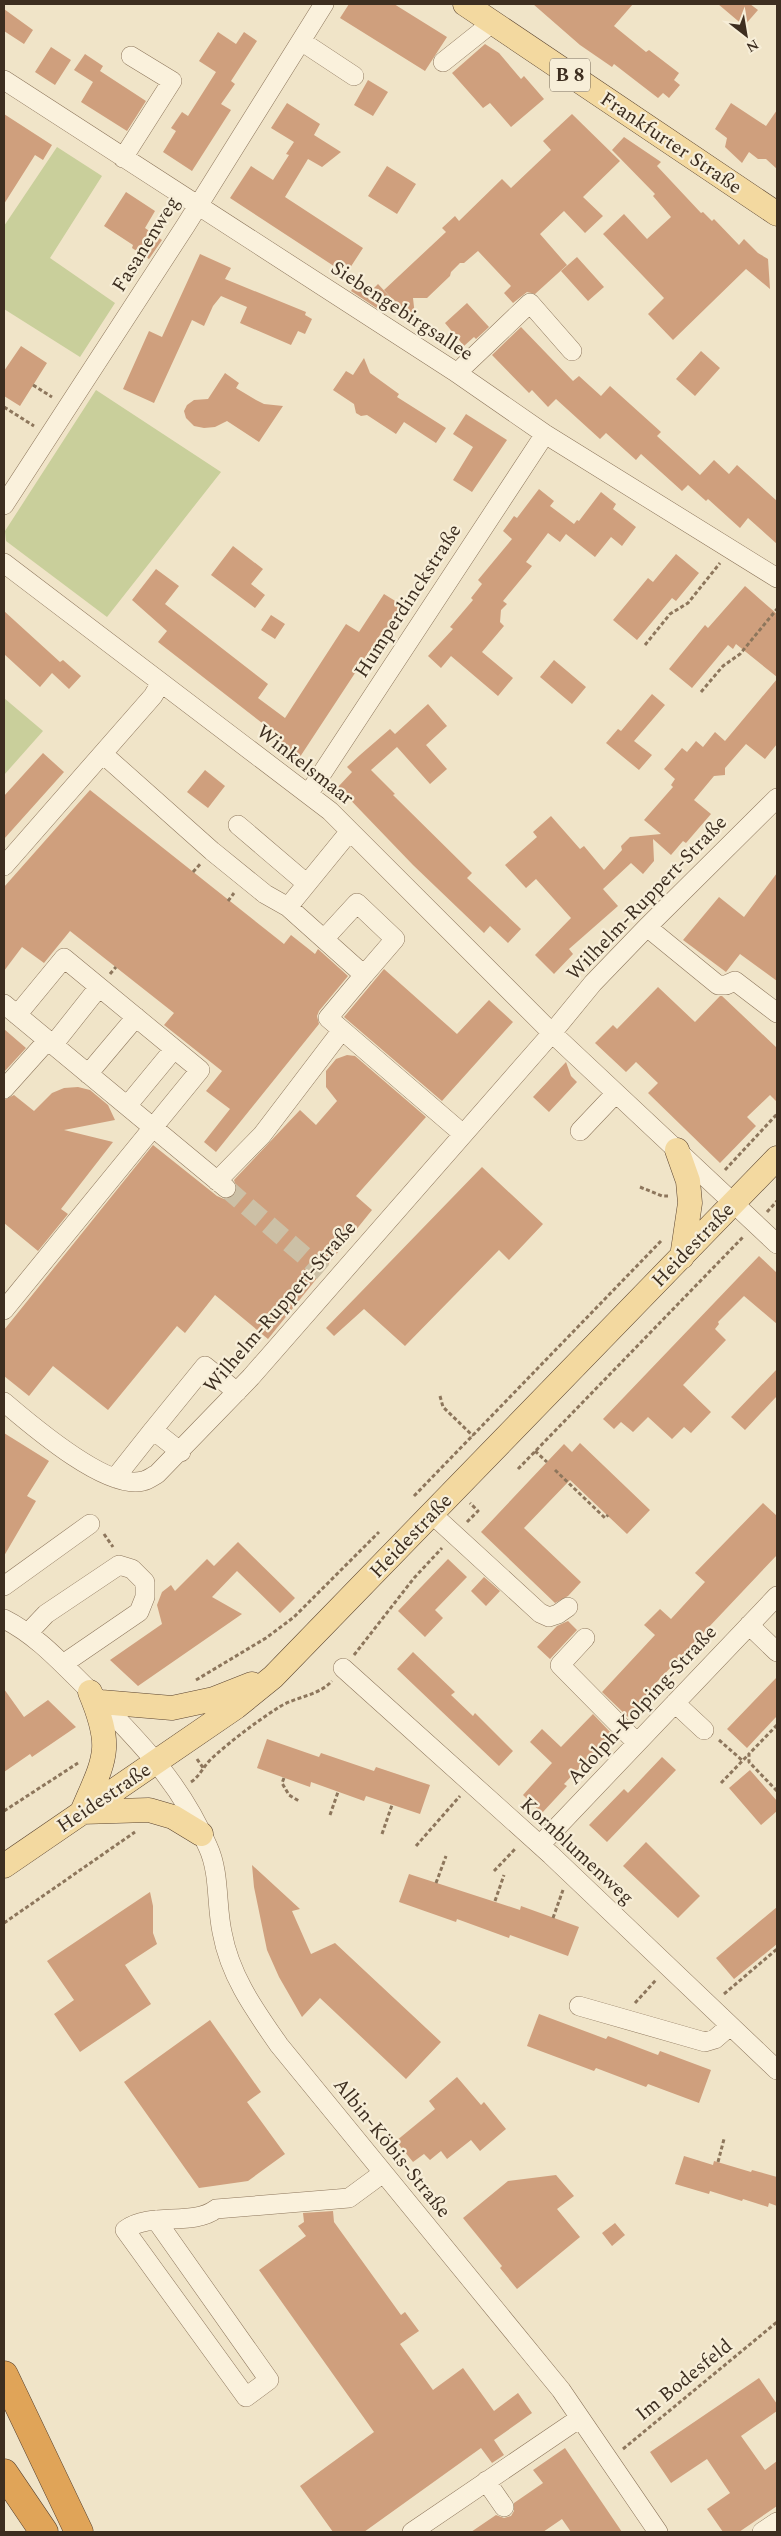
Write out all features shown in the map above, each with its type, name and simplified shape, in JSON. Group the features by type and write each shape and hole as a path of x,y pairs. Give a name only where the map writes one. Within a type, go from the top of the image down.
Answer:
{"highway":[{"path":"4,2375 79,2532"},
{"path":"4,2473 44,2532"}],"main road":[{"name":"Frankfurter Straße","path":"464,4 777,214"},
{"path":"677,1150 688,1181 690,1203 682,1257"},
{"name":"Heidestraße","path":"4,1866 236,1706 273,1677 777,1158"},
{"path":"202,1834 173,1817 149,1810 82,1812 105,1750 102,1719 96,1697 172,1708 214,1699 273,1677"}],"street":[{"name":"Fasanenweg","path":"6,497 50,436 324,4"},
{"path":"443,62 492,24"},
{"path":"301,41 354,76"},
{"path":"123,158 172,81 130,56"},
{"name":"Siebengebirgsallee","path":"4,80 459,374 545,434 777,578"},
{"path":"459,374 464,366 530,303 572,351"},
{"name":"Humperdinckstraße","path":"309,794 545,434"},
{"name":"Winkelsmaar","path":"4,563 160,684 309,794 350,831 552,1033"},
{"path":"4,866 154,696 160,684"},
{"path":"103,754 244,878 265,894 288,907 364,975"},
{"name":"Wilhelm-Ruppert-Straße","path":"4,1402 77,1458 115,1478 142,1481 157,1474 181,1452 237,1392 328,1276 463,1134 552,1033 593,983 777,798"},
{"path":"238,825 306,883"},
{"path":"288,907 350,831"},
{"path":"324,938 357,903 395,939 328,1018 463,1134"},
{"path":"647,927 718,985 726,985 735,981 777,1013"},
{"path":"4,1310 153,1128 200,1070 64,958 10,1010 153,1128 222,1184 342,1030"},
{"path":"4,1089 50,1043 99,986"},
{"path":"88,1074 136,1017"},
{"path":"552,1033 777,1244"},
{"path":"127,1106 174,1049"},
{"path":"580,1131 616,1093"},
{"path":"115,1478 205,1366 237,1392"},
{"path":"153,1430 181,1452"},
{"path":"432,1514 540,1613 549,1617 558,1614 568,1607"},
{"path":"4,1586 90,1524"},
{"path":"28,1633 46,1614 119,1565 132,1568 144,1582 145,1597 139,1612 63,1664"},
{"name":"Adolph-Kolping-Straße","path":"535,1840 638,1743 777,1596"},
{"name":"Albin-Köbis-Straße","path":"4,1619 28,1633 63,1664 157,1761 202,1834 216,1869 216,1895 222,1934 232,1967 244,1994 279,2045 515,2333 580,2418 658,2532"},
{"path":"748,1625 777,1652"},
{"path":"586,1638 560,1665 638,1743"},
{"name":"Kornblumenweg","path":"343,1668 535,1840 777,2070"},
{"path":"675,1703 704,1730"},
{"path":"579,2006 705,2042 715,2039 730,2026"},
{"path":"156,2220 269,2380 246,2398 125,2230 134,2223 156,2220 209,2214 216,2209 349,2198 383,2173"},
{"path":"412,2532 580,2418"},
{"path":"486,2481 504,2507"},
{"path":"762,2532 777,2522"}],"path":[{"path":"4,407 50,436"},
{"path":"645,645 670,614 688,602 731,549"},
{"path":"701,692 724,666 740,654 777,609"},
{"path":"714,1184 736,1156 777,1114"},
{"path":"518,1469 777,1201"},
{"path":"414,1496 663,1239"},
{"path":"440,1396 443,1407 473,1436"},
{"path":"535,1451 547,1462"},
{"path":"555,1470 573,1485 605,1518 608,1515"},
{"path":"343,1668 414,1578 478,1511"},
{"path":"90,1524 98,1526 103,1532 120,1558 119,1565"},
{"path":"721,1783 777,1725 772,1722"},
{"path":"704,1730 709,1731 743,1761"},
{"path":"757,1737 762,1741"},
{"path":"750,1754 749,1762 768,1786 777,1791"},
{"path":"284,1778 282,1783 289,1795 299,1801"},
{"path":"416,1846 471,1784"},
{"path":"330,1815 338,1792"},
{"path":"382,1834 392,1805"},
{"path":"494,1871 535,1840"},
{"path":"436,1883 446,1856"},
{"path":"553,1918 570,1873"},
{"path":"495,1901 504,1875"},
{"path":"709,2007 777,1949"},
{"path":"621,2018 668,1967"},
{"path":"718,2162 724,2139"},
{"name":"Im Bodesfeld","path":"610,2460 777,2322"}],"green space":[{"path":"57,147 102,176 50,258 115,303 80,357 4,309 4,226"},
{"path":"96,390 221,472 107,617 6,541 5,531"},
{"path":"4,698 43,731 4,775"}],"building":[{"path":"349,4 394,4 447,37 425,71 340,18"},
{"path":"533,4 633,4 614,26 646,52 649,50 679,73 674,80 680,85 669,98 663,93 658,98 614,64 612,67 580,45"},
{"path":"718,4 750,4 758,10 744,26"},
{"path":"4,9 33,30 24,44 4,31"},
{"path":"218,32 236,44 244,32 257,41 231,81 235,84 221,104 231,110 192,171 163,152 176,131 171,128 182,112 188,116 216,72 199,61"},
{"path":"485,44 499,53 521,79 524,76 544,99 511,127 490,103 483,108 452,73"},
{"path":"51,47 71,60 55,85 35,72"},
{"path":"85,54 103,66 100,71 146,101 127,131 81,102 93,82 74,70"},
{"path":"368,80 388,92 373,116 354,105"},
{"path":"287,103 320,124 314,135 341,152 322,167 308,159 285,197 363,248 346,274 230,198 251,166 273,180 289,155 286,154 294,142 271,128"},
{"path":"731,103 766,126 777,110 777,169 766,159 758,159 749,152 742,163 725,147 727,138 715,129"},
{"path":"4,114 52,145 43,160 35,155 4,204"},
{"path":"572,114 620,161 583,197 603,216 585,233 564,211 540,234 567,265 535,294 527,292 513,303 504,293 511,286 478,251 464,263 460,263 451,272 450,276 427,298 413,298 416,325 384,290 446,232 442,228 455,216 459,221 502,179 511,188 551,150 543,141"},
{"path":"624,137 661,162 657,166 701,213 703,212 712,221 714,219 739,245 744,239 758,253 768,259 770,289 746,269 673,340 648,314 664,298 603,234 624,214 647,239 671,217 653,196 655,194 612,150"},
{"path":"387,166 416,184 397,214 368,196"},
{"path":"126,192 155,211 145,228 162,240 149,259 132,248 133,245 104,226"},
{"path":"200,254 231,268 225,279 306,312 305,315 312,319 305,334 298,331 291,345 240,323 247,307 221,296 213,306 204,326 192,320 154,403 123,389 149,331 162,337"},
{"path":"577,257 604,287 588,301 561,271"},
{"path":"358,279 373,289 378,284 390,297 381,311 351,291"},
{"path":"467,303 489,327 476,339 474,337 464,346 445,323"},
{"path":"521,327 573,381 579,376 601,396 610,386 661,432 657,436 700,475 714,460 729,474 737,465 777,501 777,544 748,518 740,528 708,499 706,501 688,485 682,491 641,454 636,460 606,433 600,439 556,399 548,407 532,390 529,393 492,355"},
{"path":"21,346 47,363 20,406 4,396 4,371"},
{"path":"701,351 720,368 695,396 676,379"},
{"path":"364,358 370,373 399,394 397,397 446,428 436,443 404,422 396,434 367,415 361,416 356,413 354,404 333,390 346,371 353,375"},
{"path":"225,373 239,383 236,388 256,400 264,404 283,406 259,442 227,421 215,427 204,428 194,426 186,418 184,411 187,405 194,400 208,399"},
{"path":"466,414 507,440 472,492 453,480 473,447 453,434"},
{"path":"539,489 554,501 550,506 574,524 577,520 579,521 601,492 616,504 613,509 636,527 622,546 611,537 595,557 566,534 560,542 548,533 526,562 532,566 503,601 507,604 501,610 500,622 504,626 482,652 513,678 498,696 451,656 441,668 428,656 453,629 450,627 473,600 471,598 482,584 478,580 512,539 503,531 514,516 517,518"},
{"path":"233,546 263,569 251,584 265,595 255,608 211,575"},
{"path":"676,554 699,573 676,601 672,598 637,640 613,620 648,578 653,582"},
{"path":"156,569 179,586 165,604 268,684 258,698 285,718 346,624 359,632 384,594 405,607 385,638 380,635 294,766 280,756 286,748 272,738 275,733 158,642 167,631 132,600"},
{"path":"745,586 777,614 777,677 736,644 733,649 728,645 692,688 669,669 705,625 708,628"},
{"path":"4,611 60,662 63,660 81,676 69,689 52,673 40,687 4,654"},
{"path":"271,615 285,624 275,639 261,630"},
{"path":"554,660 586,687 572,704 540,677"},
{"path":"777,679 777,744 765,759 746,744 725,768 725,775 714,776 694,800 711,814 686,843 683,841 671,855 653,839 654,861 643,874 631,863 603,889 618,906 569,949 573,954 554,974 535,955 571,918 536,879 526,888 505,865 537,837 533,832 551,816 580,849 584,846 604,870 622,850 621,846 630,837 661,834 644,820 673,787 671,785 675,779 664,769 682,748 687,752 696,741 703,747 715,732 725,741"},
{"path":"652,694 665,705 634,741 652,755 639,770 606,743 618,729 621,731"},
{"path":"428,704 447,726 426,745 447,769 430,784 397,747 371,770 395,794 393,795 472,873 467,878 521,929 508,943 490,926 484,933 413,865 338,787 352,772 347,767 360,755 390,729 395,734"},
{"path":"43,753 64,772 4,839 4,796"},
{"path":"205,770 225,786 208,808 187,792"},
{"path":"90,790 284,944 291,935 315,954 318,949 348,976 319,1011 317,1016 319,1024 216,1152 204,1142 230,1109 206,1091 222,1071 164,1025 174,1013 70,931 44,963 22,947 4,971 4,887"},
{"path":"777,873 777,981 740,954 726,972 683,940 719,897 744,917"},
{"path":"384,969 457,1034 489,1000 513,1022 442,1101 344,1017"},
{"path":"658,987 695,1022 722,996 777,1048 777,1102 770,1095 747,1117 756,1126 720,1163 648,1093 658,1083 636,1062 626,1072 595,1043 613,1025 617,1029"},
{"path":"4,1029 26,1048 4,1072"},
{"path":"347,1055 355,1056 426,1117 356,1196 372,1210 268,1339 215,1295 185,1333 177,1326 108,1410 53,1366 29,1396 4,1376 4,1330 153,1145 217,1196 224,1199 230,1198 237,1190 234,1180 300,1110 316,1125 337,1101 326,1087 326,1071 336,1059"},
{"path":"566,1062 571,1076 577,1082 549,1112 533,1097"},
{"path":"78,1087 90,1090 108,1105 115,1120 64,1130 113,1142 61,1209 68,1214 38,1251 4,1223 4,1100 14,1095 34,1111 52,1093 64,1088"},
{"path":"482,1167 543,1224 509,1260 499,1250 405,1346 364,1309 334,1336 326,1328"},
{"path":"759,1256 777,1273 777,1324 744,1296 718,1322 719,1324 715,1329 726,1340 683,1385 711,1412 691,1433 684,1427 672,1439 648,1417 633,1432 621,1422 614,1429 603,1419"},
{"path":"777,1369 777,1396 745,1430 731,1417"},
{"path":"4,1433 49,1461 27,1496 36,1501 4,1556"},
{"path":"580,1443 650,1510 627,1534 570,1480 524,1528 581,1582 568,1596 555,1603 481,1532 564,1444 572,1452"},
{"path":"763,1503 777,1516 777,1555 655,1684 657,1686 628,1717 602,1692 655,1635 644,1625 660,1609 671,1619 705,1582 695,1573"},
{"path":"238,1542 295,1598 280,1613 237,1571 212,1597 242,1614 138,1686 110,1660 162,1624 157,1605 162,1592 171,1585 175,1591 207,1559 214,1566"},
{"path":"448,1559 467,1577 435,1610 443,1618 425,1637 398,1611"},
{"path":"484,1577 500,1591 486,1606 471,1591"},
{"path":"568,1621 577,1630 550,1659 537,1647 557,1626"},
{"path":"413,1652 455,1692 451,1695 473,1716 475,1713 513,1751 499,1766 397,1669"},
{"path":"777,1677 777,1716 747,1748 727,1729"},
{"path":"4,1689 24,1717 48,1700 76,1727 32,1757 30,1754 4,1772"},
{"path":"593,1714 612,1734 564,1784 567,1786 542,1813 523,1795 552,1763 530,1742 542,1729 561,1747"},
{"path":"267,1739 319,1757 321,1753 374,1771 376,1767 430,1785 420,1814 366,1796 364,1801 311,1782 310,1787 257,1768"},
{"path":"662,1757 676,1770 607,1842 589,1825 624,1789 628,1793"},
{"path":"750,1770 777,1801 777,1811 761,1825 729,1788"},
{"path":"646,1842 700,1896 678,1918 623,1866"},
{"path":"252,1865 300,1909 292,1911 311,1954 335,1943 441,2042 406,2079 320,1998 302,2017 279,1977 267,1950 254,1887"},
{"path":"409,1874 520,1910 521,1906 579,1927 568,1956 510,1935 509,1938 457,1919 456,1922 399,1902"},
{"path":"150,1892 153,1906 153,1933 157,1944 125,1965 151,2004 80,2052 54,2014 74,2000 47,1961"},
{"path":"777,1907 777,1944 734,1979 716,1958"},
{"path":"539,2014 606,2039 608,2036 658,2055 660,2051 711,2070 699,2103 648,2084 646,2087 596,2068 594,2071 527,2046"},
{"path":"210,2020 261,2092 247,2102 285,2154 248,2181 199,2188 124,2082"},
{"path":"457,2077 481,2105 484,2102 506,2129 480,2151 471,2140 447,2159 441,2151 430,2160 424,2154 413,2162 396,2141 435,2109 429,2101"},
{"path":"684,2156 713,2165 714,2161 751,2172 752,2170 777,2177 777,2206 769,2203 768,2207 743,2199 742,2201 710,2191 709,2194 675,2184"},
{"path":"556,2175 574,2196 557,2209 580,2237 517,2289 500,2268 502,2266 463,2218 508,2181"},
{"path":"333,2211 334,2222 401,2315 405,2312 419,2331 400,2344 433,2390 463,2368 494,2411 518,2393 532,2413 494,2440 504,2455 492,2463 481,2448 364,2532 333,2532 300,2486 374,2432 259,2270 306,2236 298,2226 304,2222 303,2213"},
{"path":"615,2223 625,2235 612,2246 602,2233"},
{"path":"759,2378 777,2404 777,2411 741,2436 765,2470 777,2461 777,2506 739,2532 723,2532 707,2509 730,2493 707,2459 671,2483 650,2452"},
{"path":"565,2448 622,2532 571,2532 562,2519 543,2532 471,2532 496,2515 504,2518 511,2516 514,2511 514,2503 543,2483 533,2470"}],"tunnel":[{"path":"226,1188 323,1272"}]}
